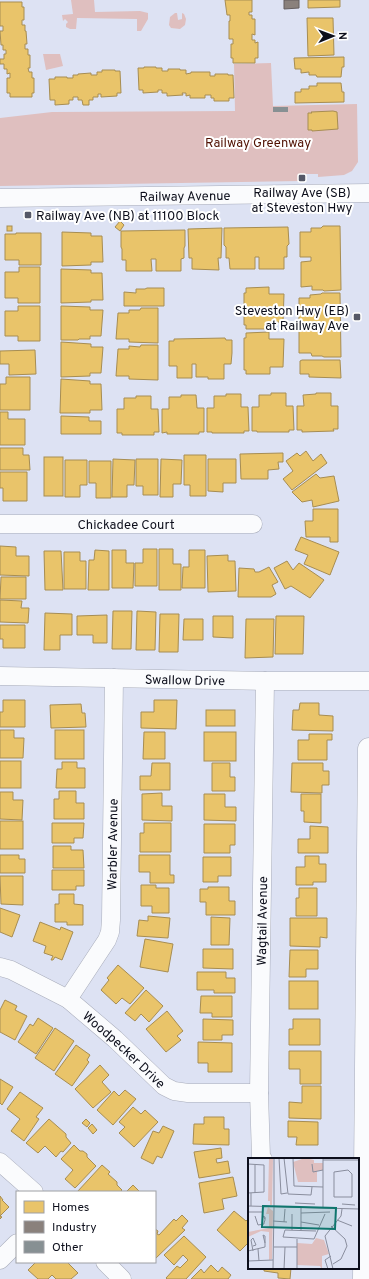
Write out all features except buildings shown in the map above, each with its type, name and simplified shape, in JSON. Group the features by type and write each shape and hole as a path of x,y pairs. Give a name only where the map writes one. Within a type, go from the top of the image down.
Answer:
{"main road":[{"path":"364,1279 369,749"}],"street":[{"name":"Railway Avenue","path":"0,198 369,193"},
{"name":"Chickadee Court","path":"0,524 252,524"},
{"name":"Swallow Drive","path":"0,676 265,681 369,681"},
{"name":"Warbler Avenue","path":"68,999 102,948 110,932 112,920 114,678"},
{"name":"Wagtail Avenue","path":"262,1158 259,1093 265,681"},
{"name":"Woodpecker Drive","path":"0,967 10,970 68,999 115,1039 164,1086 174,1091 188,1093 259,1093"},
{"path":"0,1162 33,1191"},
{"path":"0,1260 16,1244"},
{"path":"106,1263 122,1279"}],"green space":[{"path":"71,0 94,0 95,12 140,11 148,13 148,19 141,31 137,31 137,19 77,18 76,29 70,29 66,27 68,22 65,19 63,21 62,15 73,14"},
{"path":"177,13 178,20 182,19 182,13 186,19 185,25 180,29 171,28 169,25 170,17"},
{"path":"43,54 60,54 63,66 46,70"},
{"name":"Railway Greenway","path":"271,63 273,106 357,104 358,162 352,171 344,175 318,177 318,174 301,174 300,181 0,186 0,118 52,112 235,111 234,64"}],"place":[{"name":"Railway Ave (SB) at Steveston Hwy","path":"302,178"},
{"name":"Railway Ave (NB) at 11100 Block","path":"28,215"},
{"name":"Steveston Hwy (EB) at Railway Ave","path":"357,317"}]}
